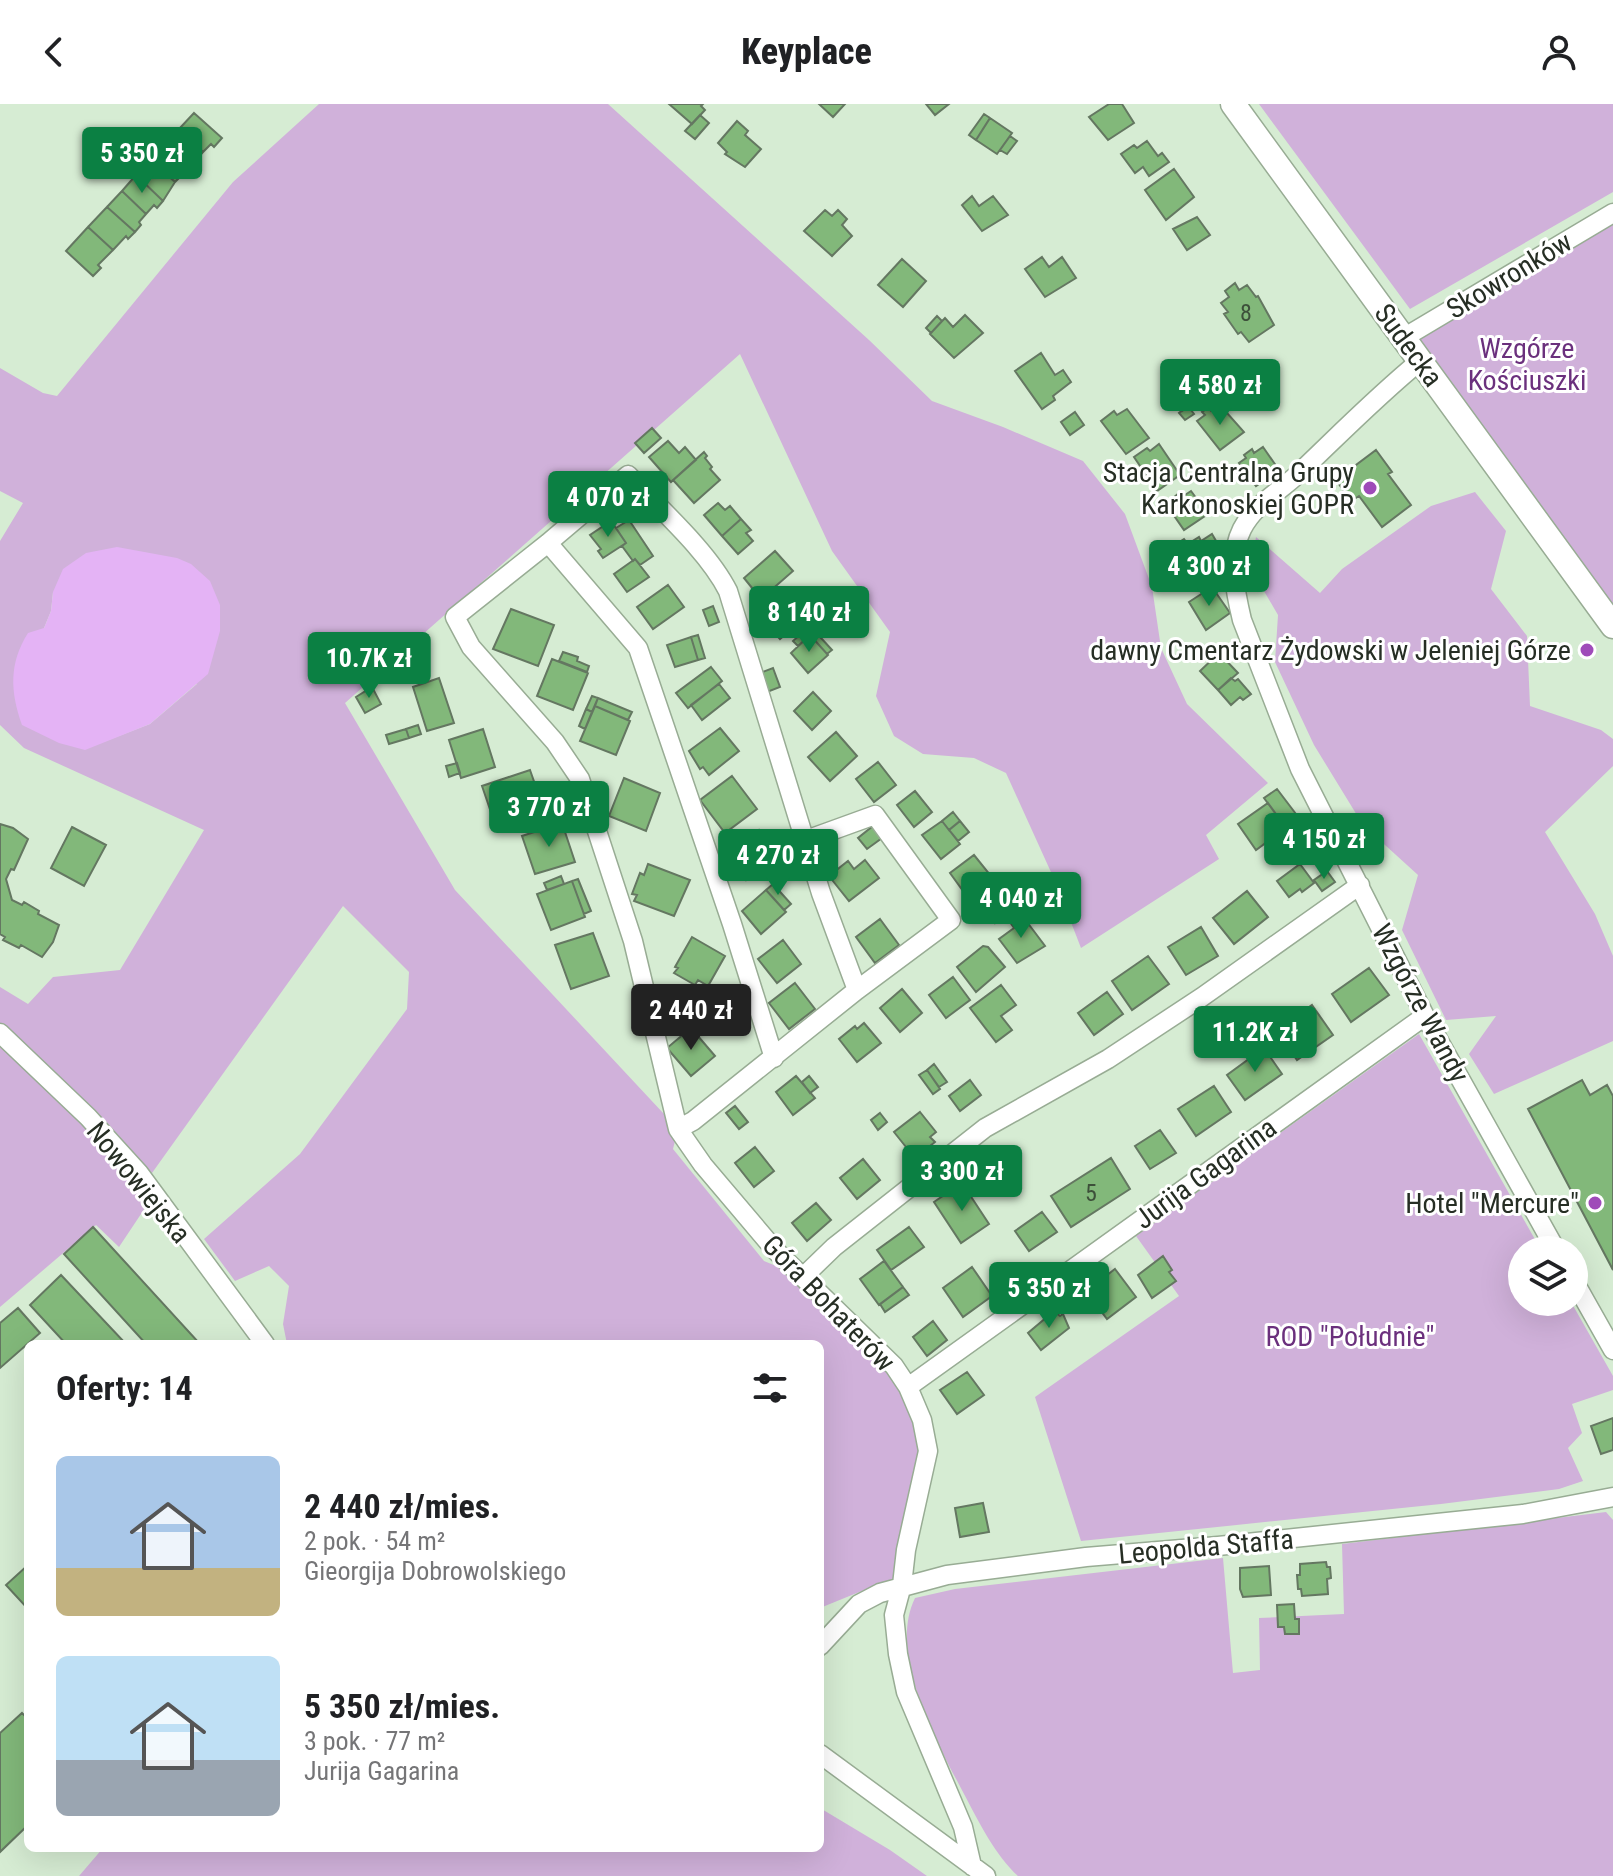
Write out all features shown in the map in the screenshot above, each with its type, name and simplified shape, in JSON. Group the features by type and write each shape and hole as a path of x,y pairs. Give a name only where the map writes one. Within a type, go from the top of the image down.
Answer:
{"street":[{"name":"Sudecka","path":"1233,104 1613,626"},
{"name":"Skowronków","path":"1405,337 1613,213"},
{"name":"Wzgórze Wandy","path":"1420,361 1257,508 1242,529 1235,550 1237,599 1242,620 1300,769 1425,1016 1548,1236"},
{"path":"806,840 875,815 951,920 857,990 693,1121 678,1129 633,941 580,779 555,742 471,647 455,617 628,475 704,557 728,591 834,931 857,990"},
{"path":"548,543 638,648 774,1058"},
{"path":"803,1277 834,1247 985,1128 1108,1059 1360,885"},
{"name":"Jurija Gagarina","path":"908,1387 1425,1016"},
{"name":"Nowowiejska","path":"0,1033 88,1117 139,1173 262,1340"},
{"name":"Góra Bohaterów","path":"678,1129 703,1165 775,1250 894,1366 908,1387 922,1420 928,1451 894,1615 898,1654 906,1692 979,1871"},
{"path":"1588,1306 1613,1350"},
{"name":"Leopolda Staffa","path":"824,1642 859,1604 902,1585 947,1575 1086,1557 1523,1514 1613,1497"},
{"path":"824,1757 979,1871"}],"green space":[{"path":"319,104 608,104 932,401 1083,461 1125,514 1152,587 1161,648 1187,704 1268,783 1206,835 1219,859 1081,948 1055,881 1006,773 974,758 923,754 894,736 876,696 890,632 832,551 740,354 345,703 455,890 678,1129 673,1149 764,1261 803,1277 879,1351 925,1421 902,1585 874,1586 824,1606 824,1340 286,1340 283,1324 289,1286 269,1266 235,1281 204,1239 300,1154 407,1009 409,972 343,906 152,1173 0,1023 0,987 28,1004 53,977 120,970 204,830 24,748 0,725 0,541 23,503 0,491 0,368 43,393 57,396 233,182","holes":["53,592 197,684 150,724 85,749 44,628 51,611"]},
{"path":"1259,104 1613,104 1613,192 1410,309"},
{"name":"Wzgórze Kościuszki","path":"1613,213 1613,626 1420,361 1418,330"},
{"path":"1475,492 1506,531 1491,589 1527,636 1530,706 1601,730 1613,739 1613,766 1545,832 1595,914 1613,956 1613,1041 1494,1094 1469,1054 1496,1016 1446,1020 1402,930 1418,875 1363,825 1314,745 1275,662 1278,615 1251,569 1256,537 1320,593 1342,569 1431,506"},
{"name":"ROD \"Południe\"","path":"1419,1034 1533,1236 1508,1236 1508,1316 1579,1316 1613,1376 1613,1390 1572,1404 1582,1433 1568,1448 1583,1481 1559,1489 1441,1504 1081,1541 1035,1397 1179,1296 1136,1236"},
{"path":"0,1043 85,1127 107,1156 133,1182 147,1205 119,1247 96,1225 0,1307"},
{"path":"1606,1512 1613,1520 1613,1876 1018,1876 988,1838 953,1774 919,1699 911,1672 907,1646 908,1621 915,1598 955,1589 1223,1558 1233,1673 1260,1670 1259,1618 1344,1614 1342,1544"},
{"path":"824,1810 927,1876 79,1876 100,1852 824,1852"}],"shaded area":[{"path":"117,547 177,558 191,564 210,581 220,605 220,631 208,674 150,724 85,750 59,743 22,725 13,678 17,655 28,633 44,628 51,611 53,592 63,569 86,553"}],"building":[{"path":"669,104 703,104 701,106 705,110 692,124"},
{"path":"819,104 845,104 833,117"},
{"path":"926,104 949,104 935,115"},
{"path":"1109,104 1122,104 1134,123 1108,140 1089,117"},
{"path":"194,113 222,138 214,147 211,144 203,152 179,129"},
{"path":"984,114 990,118 976,140 969,135"},
{"path":"700,115 709,123 695,139 685,131"},
{"path":"990,118 1012,133 997,154 976,140"},
{"path":"737,121 748,131 745,135 761,149 745,167 725,154 727,152 718,143"},
{"path":"179,129 203,152 192,170 165,144"},
{"path":"1010,136 1017,141 1007,154 1000,150"},
{"path":"1147,141 1158,156 1162,153 1169,162 1149,176 1143,167 1135,173 1121,154"},
{"path":"165,144 192,170 175,182 151,160"},
{"path":"151,160 175,182 163,201 136,175"},
{"path":"1174,169 1194,197 1166,220 1145,190"},
{"path":"136,175 163,201 146,214 122,191"},
{"path":"122,191 146,214 135,232 107,207"},
{"path":"972,196 979,206 993,196 1008,215 982,231 962,205"},
{"path":"107,207 135,232 128,239 126,236 113,250 88,227"},
{"path":"825,210 832,216 838,210 847,219 842,225 852,236 832,256 804,231"},
{"path":"1197,217 1210,235 1187,250 1173,229"},
{"path":"88,227 113,250 98,265 101,268 93,276 66,251"},
{"path":"1042,257 1049,267 1062,257 1076,278 1045,297 1025,269"},
{"path":"902,259 926,281 903,307 878,285"},
{"path":"1235,283 1239,290 1247,285 1258,296 1274,325 1249,342 1241,332 1238,334 1224,314 1228,312 1221,303 1229,297 1225,291"},
{"path":"965,315 983,333 954,358 930,334 945,318 953,327"},
{"path":"937,316 942,321 931,333 926,328"},
{"path":"1041,353 1055,375 1063,370 1071,382 1042,409 1015,371"},
{"path":"1185,369 1204,394 1182,411 1165,389"},
{"path":"1219,404 1244,432 1220,450 1197,421 1205,415 1202,412 1208,408 1211,411"},
{"path":"1188,406 1194,414 1185,420 1179,413"},
{"path":"1127,409 1149,438 1126,454 1101,421 1114,411 1117,415"},
{"path":"1075,412 1084,425 1070,435 1061,422"},
{"path":"652,428 661,438 644,453 635,443"},
{"path":"668,441 679,453 685,447 696,460 671,482 649,457"},
{"path":"1159,444 1180,475 1157,491 1134,457"},
{"path":"1263,447 1279,470 1256,486 1239,463 1252,449 1254,453"},
{"name":"Stacja Centralna Grupy Karkonoskiej GOPR","path":"1376,450 1392,472 1388,474 1411,505 1382,527 1359,496 1351,501 1336,480"},
{"path":"704,452 712,467 710,469 720,480 694,503 673,480"},
{"path":"1191,491 1208,514 1184,530 1168,507 1179,493 1182,497"},
{"path":"718,503 725,510 730,506 741,519 722,536 704,515"},
{"path":"741,519 751,530 746,533 753,541 738,554 722,536"},
{"path":"629,520 653,556 640,565 622,546 626,543 616,528"},
{"path":"611,521 626,543 603,558 598,551 601,549 590,535"},
{"path":"1212,534 1226,558 1203,573 1187,549 1199,537 1201,541"},
{"path":"1184,539 1190,547 1165,564 1159,555"},
{"path":"1188,550 1202,572 1191,579 1177,556"},
{"path":"775,551 793,571 761,599 744,578"},
{"path":"635,559 649,577 627,592 614,574"},
{"path":"668,585 684,607 653,629 637,607"},
{"path":"1212,587 1230,613 1206,630 1189,602"},
{"path":"795,592 812,611 780,639 764,619"},
{"path":"713,606 719,622 709,626 703,610"},
{"path":"511,609 554,625 538,666 493,649"},
{"path":"810,626 832,650 827,654 810,635 798,646 793,641"},
{"path":"698,635 705,658 698,660 691,637"},
{"path":"810,635 828,655 808,673 791,653"},
{"path":"691,637 698,660 675,667 667,645"},
{"path":"563,652 578,657 577,661 589,666 587,672 559,661"},
{"path":"1219,653 1238,673 1218,690 1200,671"},
{"path":"552,659 588,673 573,710 537,696"},
{"path":"711,667 722,681 688,708 676,693"},
{"path":"773,668 780,687 767,692 760,673"},
{"path":"439,678 454,723 427,731 413,687"},
{"path":"1231,678 1235,681 1238,679 1251,694 1243,700 1240,697 1231,705 1218,690"},
{"path":"719,684 730,698 702,720 691,705"},
{"path":"372,687 381,704 365,713 356,697"},
{"path":"813,692 831,711 812,730 794,711"},
{"path":"592,696 598,698 592,712 586,709"},
{"path":"598,698 632,712 628,720 595,706"},
{"path":"595,706 630,721 616,755 580,741"},
{"path":"586,709 592,712 585,729 579,726"},
{"path":"418,725 421,734 409,738 406,729"},
{"path":"720,728 739,751 709,775 703,767 700,769 689,751"},
{"path":"406,729 409,738 389,744 386,735"},
{"path":"483,729 495,767 461,778 449,740"},
{"path":"836,732 857,756 830,781 808,757"},
{"path":"878,762 896,785 874,802 856,779"},
{"path":"457,763 460,773 449,777 446,766"},
{"path":"530,770 544,810 496,827 482,786"},
{"path":"732,776 757,809 725,833 700,800"},
{"path":"624,778 660,793 646,831 609,816"},
{"path":"1277,789 1299,818 1286,828 1264,798"},
{"path":"915,791 932,812 914,827 897,805"},
{"path":"1268,803 1286,828 1256,850 1238,824"},
{"path":"953,812 960,821 949,830 942,821"},
{"path":"942,821 960,844 941,859 922,835"},
{"path":"960,821 969,832 958,841 949,830"},
{"path":"562,823 575,862 535,874 522,836"},
{"path":"0,824 13,828 28,839 14,870 11,869 6,879 12,900 22,905 24,902 59,925 53,942 42,957 21,945 19,948 3,940 5,937 0,934"},
{"path":"1311,825 1319,836 1306,846 1298,834"},
{"path":"873,826 882,838 867,849 858,838"},
{"path":"72,827 106,845 84,886 51,868"},
{"path":"759,830 778,853 746,880 724,854 746,836 748,839"},
{"path":"974,855 991,876 966,895 950,873"},
{"path":"865,860 879,878 849,901 829,876 848,861 854,869"},
{"path":"648,864 690,880 674,916 634,901 637,895 632,894 640,873 644,875"},
{"path":"1300,864 1314,883 1289,897 1277,881"},
{"path":"1327,871 1335,882 1322,891 1314,880"},
{"path":"561,876 564,884 547,890 544,883"},
{"path":"578,879 591,911 584,914 572,881"},
{"path":"572,881 585,917 551,930 537,894"},
{"path":"773,884 791,904 784,910 766,890"},
{"path":"766,890 786,912 761,934 742,911"},
{"path":"1247,891 1268,917 1234,944 1213,918"},
{"path":"1001,893 1013,910 995,923 983,906"},
{"path":"1021,914 1045,946 1017,963 999,939 1014,928 1010,922"},
{"path":"880,919 899,945 875,963 856,937"},
{"path":"1201,927 1218,956 1186,975 1168,947"},
{"path":"593,933 609,976 571,989 555,945"},
{"path":"692,937 725,956 708,986 698,980 695,985 674,973"},
{"path":"783,940 801,964 777,983 758,959"},
{"path":"983,946 988,947 1005,967 976,992 957,967"},
{"path":"1148,956 1169,984 1132,1010 1112,981"},
{"path":"1369,968 1389,995 1351,1022 1332,994"},
{"path":"953,977 970,1000 946,1018 929,995"},
{"path":"795,983 815,1009 789,1029 769,1003"},
{"path":"1001,985 1016,1005 1001,1016 1012,1030 996,1042 970,1008"},
{"path":"902,989 922,1013 900,1032 880,1008"},
{"path":"1107,992 1123,1014 1094,1035 1078,1013"},
{"path":"1312,1005 1333,1035 1297,1060 1277,1030"},
{"path":"864,1023 881,1043 857,1062 839,1039"},
{"path":"691,1028 715,1056 691,1076 667,1048"},
{"path":"1264,1048 1282,1074 1245,1100 1227,1075"},
{"path":"934,1064 947,1082 939,1087 927,1070"},
{"path":"927,1070 940,1089 933,1094 919,1075"},
{"path":"796,1076 815,1098 793,1115 776,1092"},
{"path":"809,1076 818,1087 810,1093 802,1082"},
{"path":"970,1080 981,1095 960,1111 949,1096"},
{"name":"Hotel \"Mercure\"","path":"1582,1080 1590,1095 1607,1085 1613,1096 1613,1270 1528,1109"},
{"path":"1214,1086 1231,1112 1196,1136 1178,1109"},
{"path":"735,1106 748,1122 739,1129 726,1113"},
{"path":"920,1112 936,1132 930,1137 935,1142 920,1154 916,1148 910,1152 894,1132"},
{"path":"880,1113 887,1122 878,1130 871,1120"},
{"path":"1160,1130 1176,1153 1150,1169 1135,1146"},
{"path":"755,1147 774,1171 754,1187 735,1163"},
{"path":"1111,1158 1130,1189 1071,1227 1051,1196"},
{"path":"863,1159 880,1180 857,1199 840,1178"},
{"path":"962,1183 989,1224 961,1243 934,1202"},
{"path":"816,1203 831,1220 807,1241 792,1223"},
{"path":"1042,1212 1057,1232 1029,1251 1015,1231"},
{"path":"93,1227 196,1340 142,1340 64,1254"},
{"path":"909,1227 924,1247 891,1270 877,1250"},
{"path":"1163,1256 1176,1281 1152,1298 1138,1275"},
{"path":"884,1261 903,1287 879,1305 860,1279"},
{"path":"972,1267 992,1296 963,1317 943,1288"},
{"path":"1115,1269 1136,1297 1107,1319 1086,1291"},
{"path":"61,1275 122,1340 62,1340 30,1305"},
{"path":"903,1287 909,1295 885,1312 880,1304"},
{"path":"18,1308 40,1333 32,1340 24,1340 24,1347 0,1368 0,1323"},
{"path":"1054,1311 1060,1316 1063,1314 1069,1328 1041,1350 1028,1333"},
{"path":"933,1321 947,1340 927,1356 913,1337"},
{"path":"967,1372 984,1395 957,1414 940,1390"},
{"path":"1613,1418 1613,1450 1601,1454 1591,1426"},
{"path":"983,1503 989,1532 960,1537 955,1508"},
{"path":"1326,1562 1331,1578 1327,1579 1328,1594 1302,1596 1297,1575 1300,1575 1300,1564"},
{"path":"1269,1566 1271,1595 1243,1597 1240,1568"},
{"path":"24,1569 24,1605 6,1585"},
{"path":"1294,1604 1295,1619 1299,1619 1299,1634 1285,1634 1284,1627 1278,1627 1277,1605"},
{"path":"22,1713 24,1715 24,1829 0,1852 0,1733"}],"place":[{"name":"Stacja Centralna Grupy Karkonoskiej GOPR","path":"1370,488"},
{"name":"dawny Cmentarz Żydowski w Jeleniej Górze","path":"1587,650"},
{"name":"Hotel \"Mercure\"","path":"1595,1203"}]}
